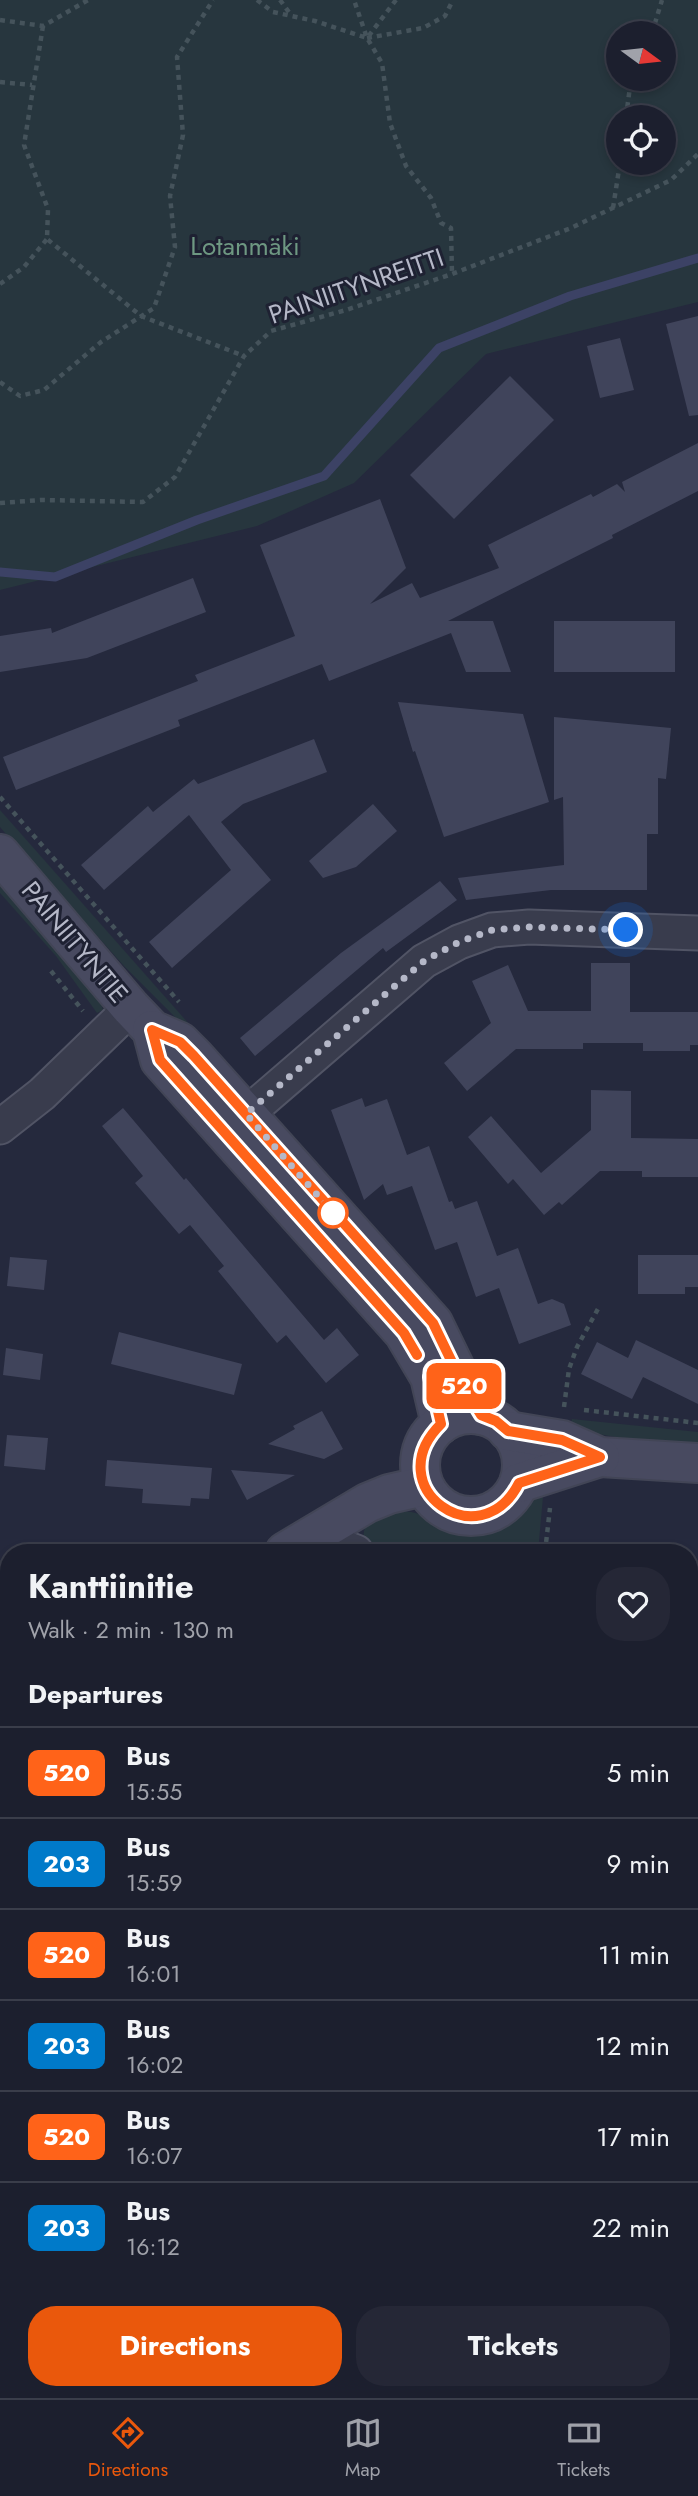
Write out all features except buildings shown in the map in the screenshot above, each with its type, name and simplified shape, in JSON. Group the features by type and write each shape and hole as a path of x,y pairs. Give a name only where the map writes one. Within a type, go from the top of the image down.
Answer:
{"street":[{"name":"PAINIITYNTIE","path":"0,853 141,1019 180,1042 235,1123 404,1333 430,1377 441,1424"},
{"path":"235,1123 424,961 459,942 492,930 529,927 698,933"},
{"path":"0,1128 141,1019"},
{"name":"PAINIITYNTIE","path":"235,1123 433,1323 464,1387 495,1423"},
{"path":"495,1423 520,1450 522,1464 519,1483 513,1494 502,1506 488,1514 456,1515 442,1508 424,1486 420,1466 422,1450 430,1435 441,1424 455,1417 495,1423 562,1440 600,1457 698,1463"},
{"path":"519,1483 600,1457"},
{"path":"299,1544 367,1503 389,1494 424,1486"},
{"path":"329,1526 341,1544"}],"path":[{"path":"0,20 43,26 88,0"},
{"path":"0,382 20,396 44,390 100,342 154,308 175,247 170,196 183,135 177,57 213,0"},
{"path":"257,0 273,12 366,38 423,28 444,16 453,0"},
{"path":"280,0 291,16"},
{"path":"354,0 366,38 382,63 390,123 406,166 431,198 441,223 451,228 452,274"},
{"path":"366,38 396,0"},
{"path":"656,21 662,0"},
{"path":"0,284 24,267 47,239 48,209 24,145 43,26"},
{"path":"0,82 32,85"},
{"name":"PAINIITYNREITTI","path":"0,503 41,500 143,502 175,477 244,356 271,331 346,310 452,274 571,228 671,180 698,154"},
{"path":"613,208 618,175"},
{"path":"47,239 141,316 244,356"},
{"path":"0,797 186,1010"},
{"path":"599,1307 577,1347 569,1369 564,1408 698,1423"},
{"path":"546,1544 550,1505"}],"green space":[{"name":"Lotanmäki","path":"0,0 698,0 698,302 486,354 354,483 257,526 0,590"},
{"path":"0,810 197,1033 194,1036 124,966 6,834 0,827"},
{"path":"0,874 95,980 103,1010 97,1013 56,956 0,893"},
{"path":"572,1419 698,1432 698,1446 638,1441 569,1429"},
{"path":"538,1493 543,1497 539,1544 375,1544 363,1538 365,1525 400,1511 416,1513 468,1532 493,1530 514,1516"}],"waterway":[{"path":"0,572 55,577 197,520 324,476 439,348 570,296 698,258"}],"bus line":[{"name":"520","path":"417,1355 404,1333 160,1060 152,1030 180,1042 194,1056 433,1323 464,1387 481,1415 496,1421 508,1431 562,1440 600,1457 519,1483 502,1506 488,1514 456,1515 442,1508 431,1497 421,1476 422,1450 430,1435 441,1424 430,1377"}],"route":[{"path":"333,1213 246,1114 424,961 459,942 492,930 529,927 626,930"}]}
